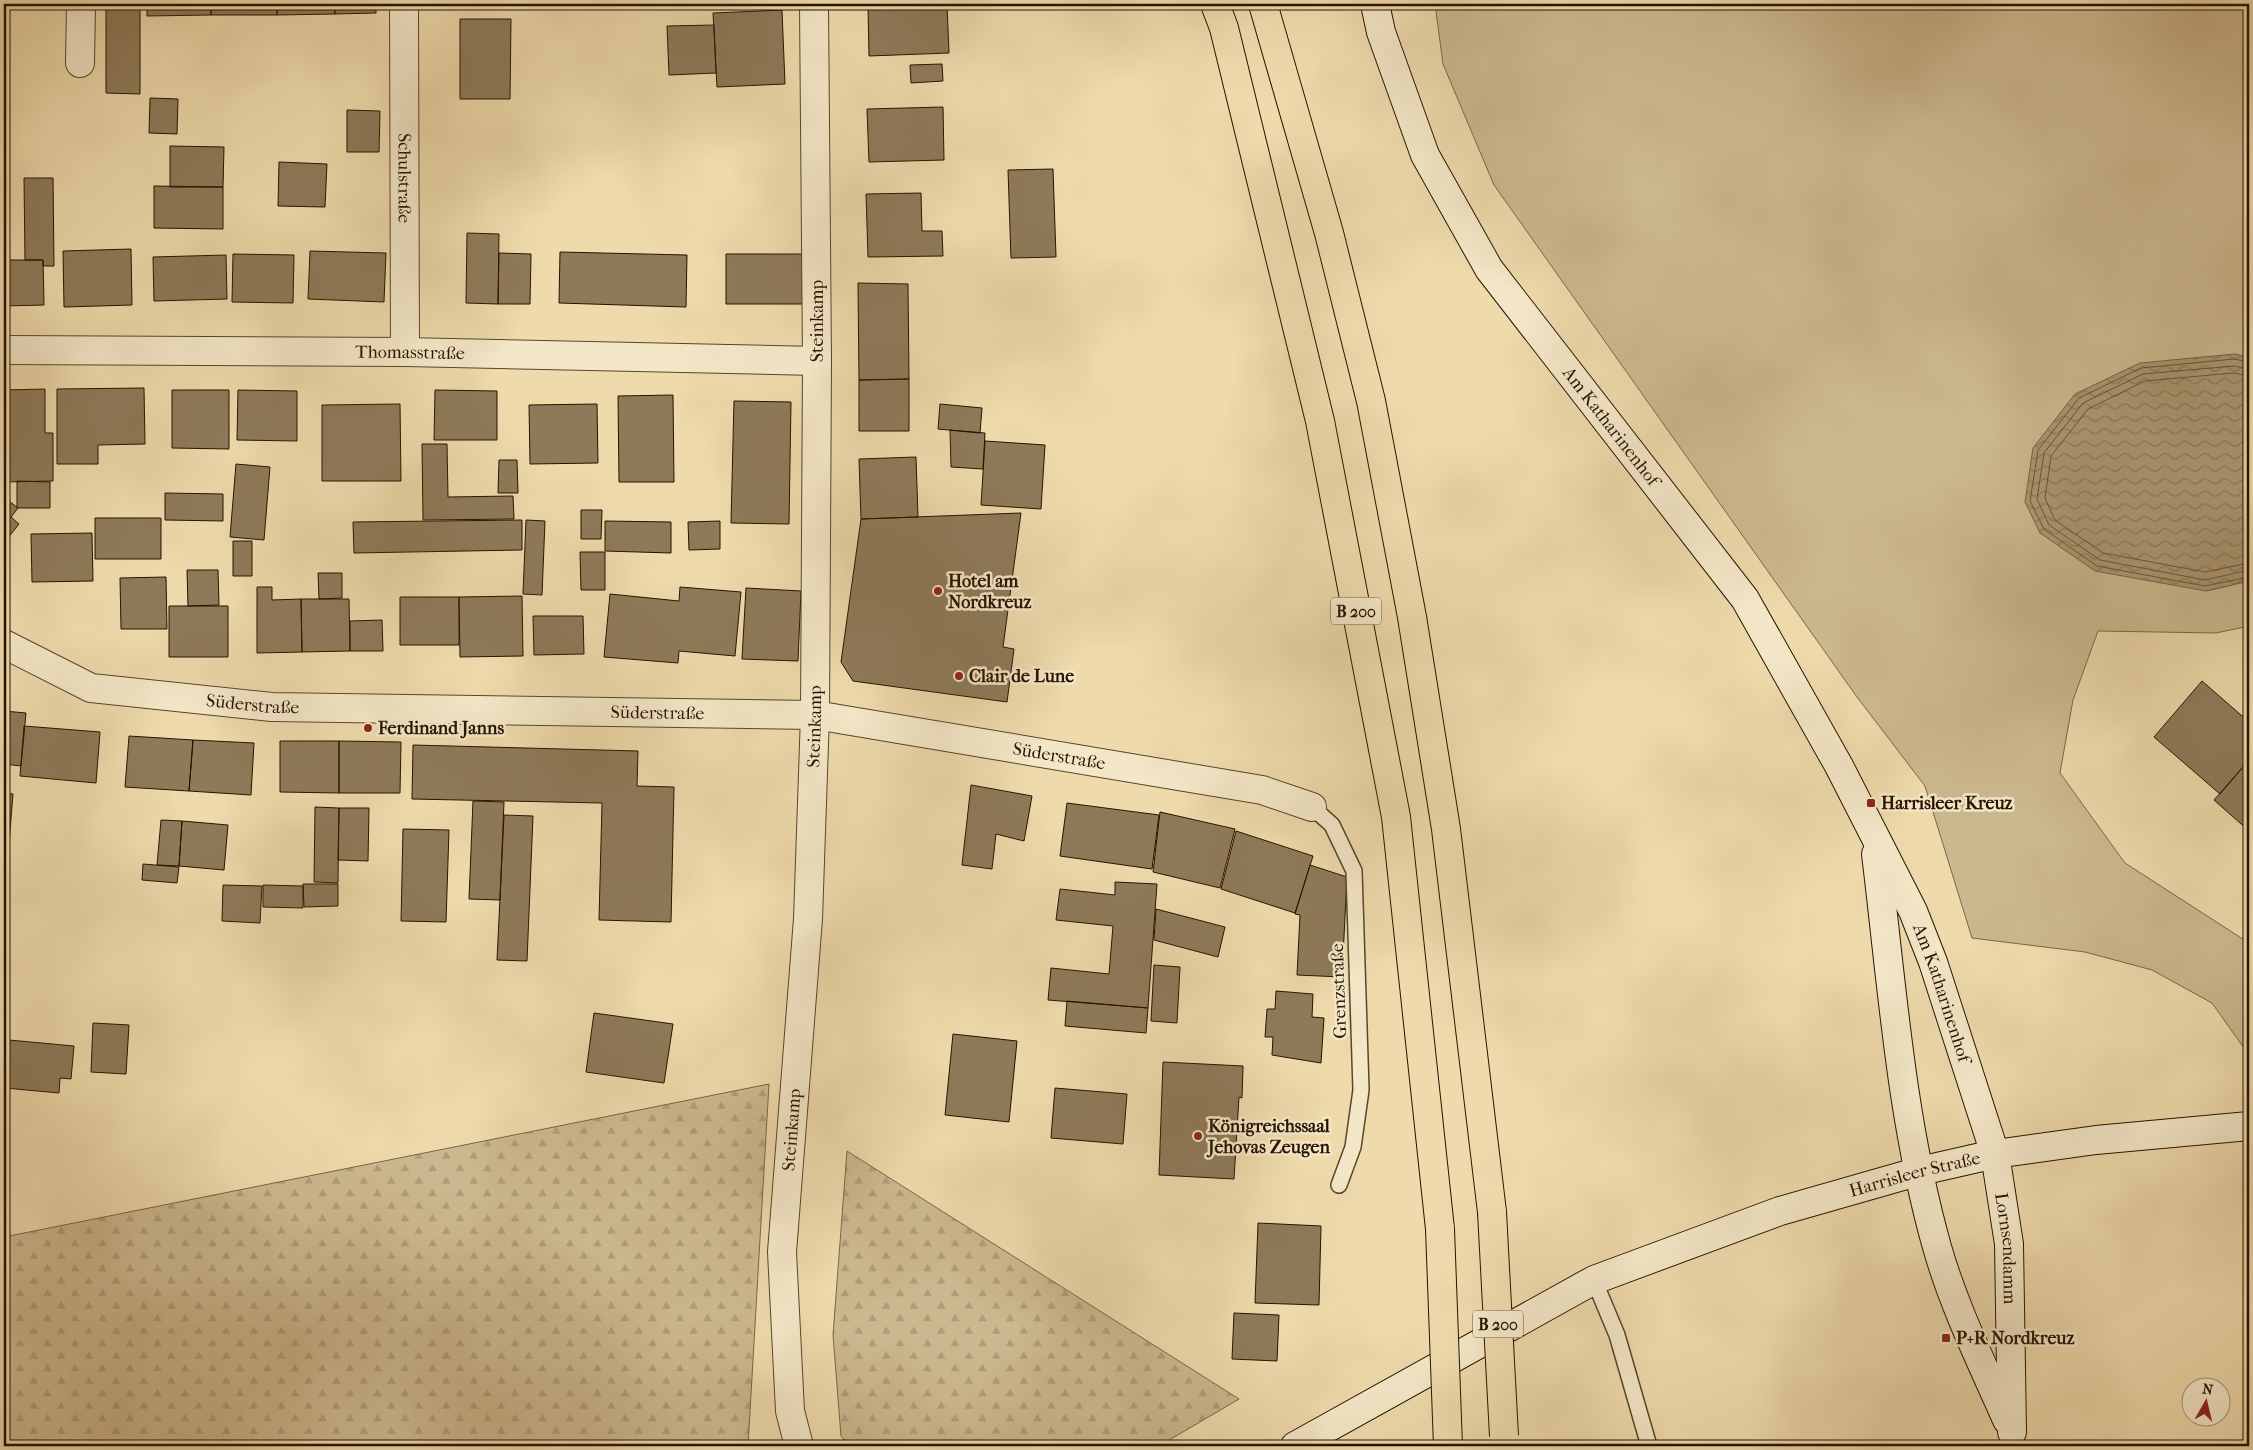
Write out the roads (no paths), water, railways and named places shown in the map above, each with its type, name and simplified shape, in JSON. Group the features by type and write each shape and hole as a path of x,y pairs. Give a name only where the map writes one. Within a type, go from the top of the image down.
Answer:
{"highway":[{"name":"B 200","path":"1216,4 1224,28 1320,421 1396,817 1440,1229 1448,1446"},
{"name":"B 200","path":"1263,4 1329,233 1376,430 1412,617 1446,829 1492,1212 1504,1441"}],"street":[{"path":"80,63 81,4"},
{"name":"Schulstraße","path":"404,4 405,352"},
{"name":"Steinkamp","path":"800,1446 790,1411 782,1252 808,919 815,715 818,361 814,4"},
{"name":"Am Katharinenhof","path":"1375,4 1380,32 1425,155 1489,269 1745,599 1839,766 1874,838 1913,911 1933,962 1995,1154"},
{"name":"Thomasstraße","path":"4,350 405,352 818,361"},
{"name":"Süderstraße","path":"4,644 91,688 272,708 815,715 1262,790 1312,807"},
{"name":"Am Katharinenhof","path":"1874,838 1904,1088 1920,1171"},
{"name":"Harrisleer Straße","path":"1295,1446 1594,1280 1780,1211 1920,1171 1995,1154 2096,1140 2249,1126"},
{"name":"Lornsendamm","path":"1995,1154 2009,1244 2014,1439"},
{"name":"Lornsendamm","path":"1920,1171 1941,1257 1967,1331 2014,1439"}],"lane":[{"name":"Grenzstraße","path":"1312,807 1332,824 1354,872 1361,1090 1353,1147 1339,1185"},
{"path":"1594,1280 1616,1335 1649,1446"}],"water":[{"path":"2235,354 2249,358 2249,581 2206,591 2095,571 2040,533 2025,502 2033,448 2075,394 2140,363"}],"place":[{"name":"Hotel am Nordkreuz","path":"938,591"},
{"name":"Clair de Lune","path":"959,676"},
{"name":"Ferdinand Janns","path":"368,728"},
{"name":"Harrisleer Kreuz","path":"1871,803"},
{"name":"Königreichssaal Jehovas Zeugen","path":"1198,1136"},
{"name":"P+R Nordkreuz","path":"1946,1338"}]}
